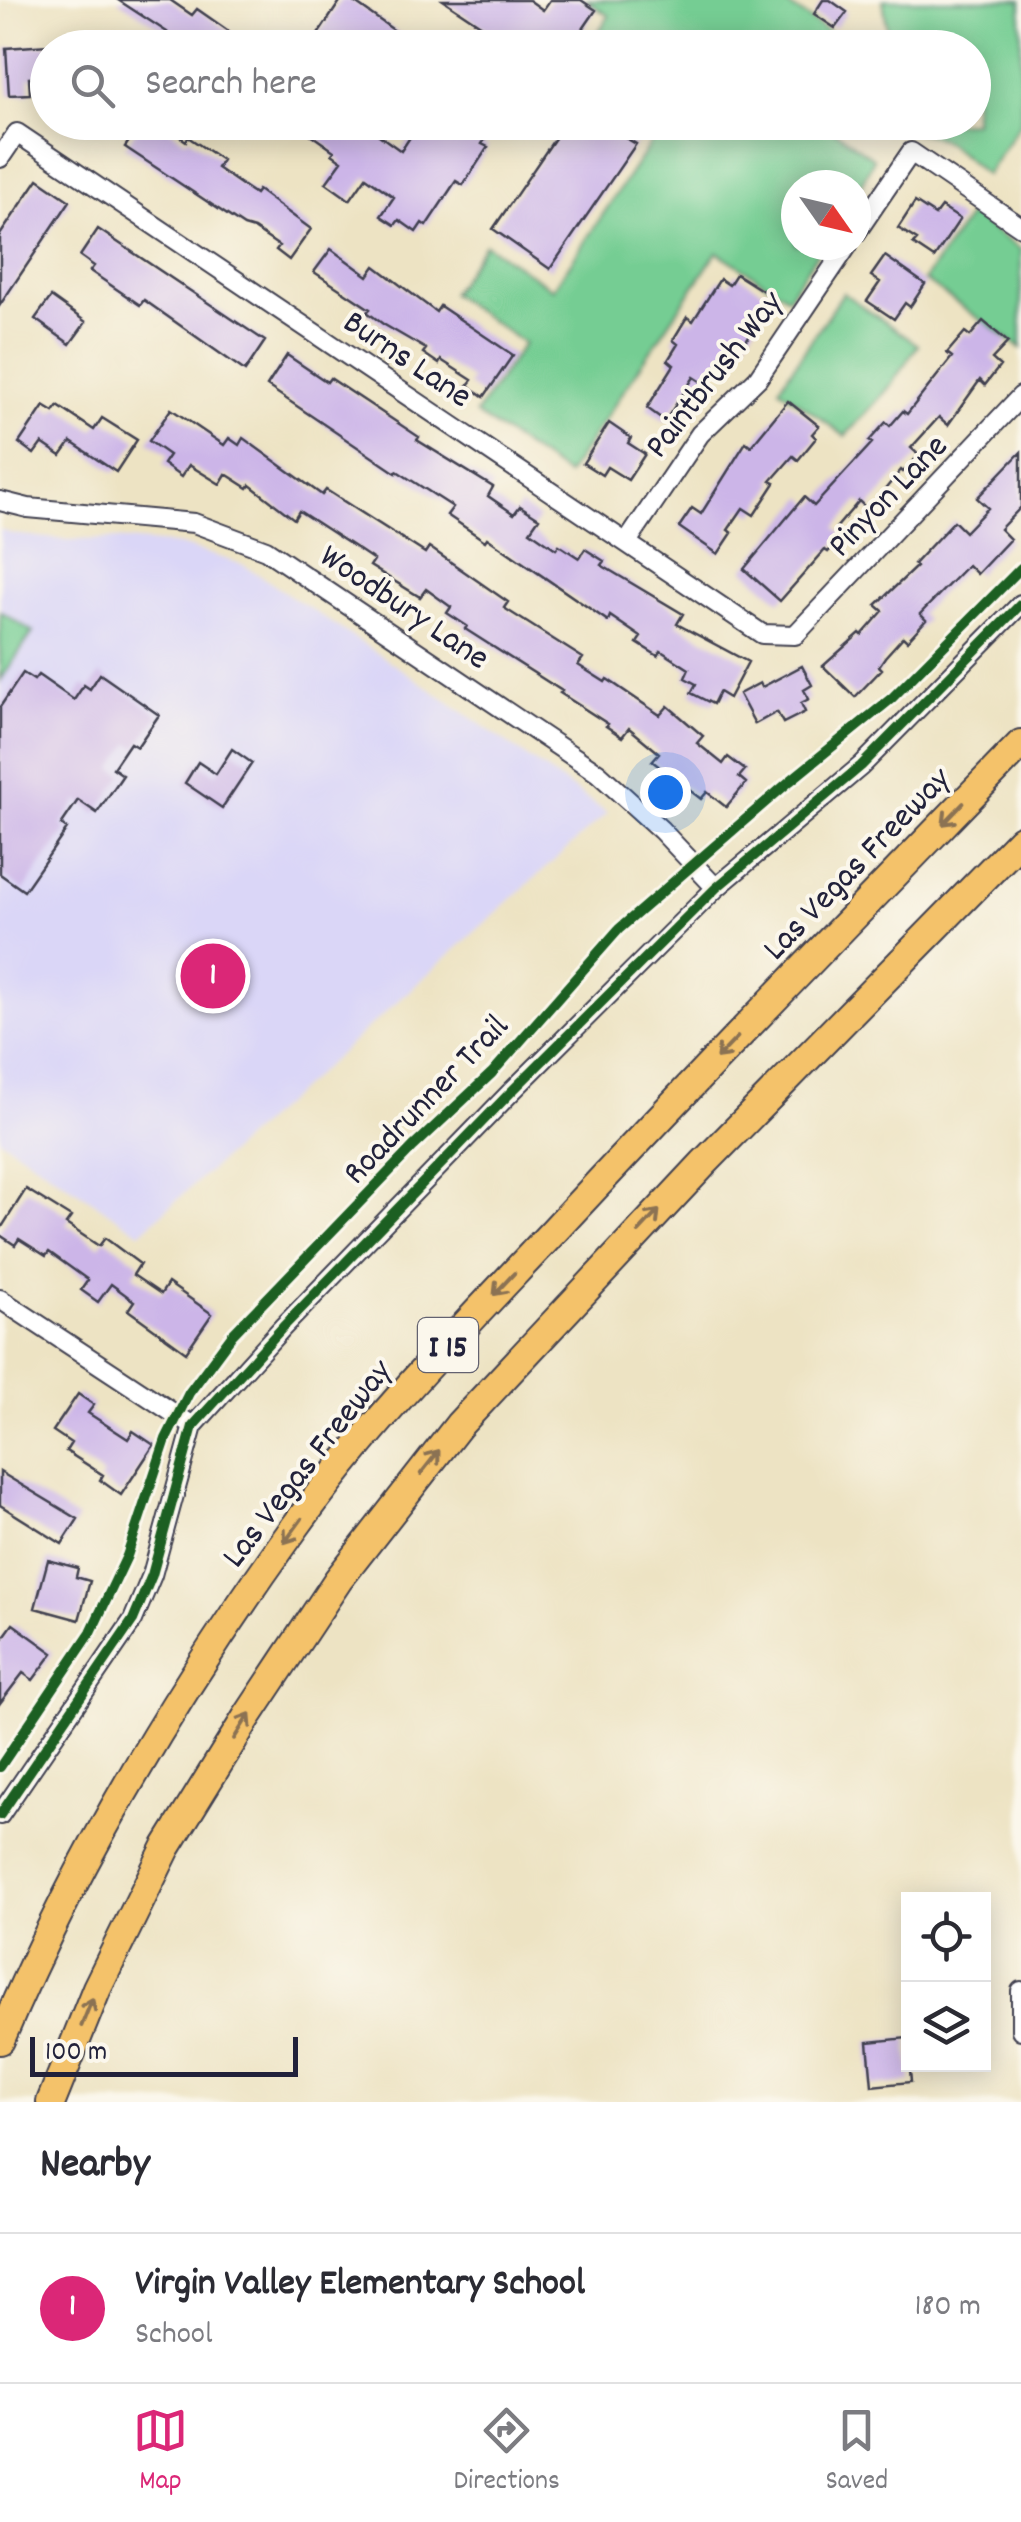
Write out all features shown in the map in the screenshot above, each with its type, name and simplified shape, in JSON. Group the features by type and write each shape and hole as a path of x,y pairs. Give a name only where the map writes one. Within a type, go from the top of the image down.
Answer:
{"highway":[{"name":"Las Vegas Freeway","path":"0,2040 33,1962 110,1812 192,1676 297,1524 408,1387 656,1121 1021,744"},
{"name":"I 15","path":"51,2102 97,1988 166,1848 338,1580 459,1425 704,1163 1021,840"}],"street":[{"name":"Burns Lane","path":"0,158 17,134 762,634 795,635"},
{"path":"871,210 910,152 1021,227"},
{"name":"Paintbrush Way","path":"627,542 700,434 758,378 838,260"},
{"name":"Pinyon Lane","path":"795,635 1021,396"},
{"name":"Woodbury Lane","path":"0,501 28,508 194,524 266,550 598,773 716,888"},
{"path":"0,1815 133,1620 152,1575 193,1426 399,1206 716,888 861,766 1021,604"},
{"path":"0,1299 193,1426"},
{"path":"1021,1990 1021,2030"}],"shaded area":[{"path":"0,529 66,540 114,539 180,545 244,565 607,813 140,1233 0,1139"}],"green space":[{"path":"586,0 780,0 826,30 600,30 609,16"},
{"path":"883,0 1021,0 1021,122 986,175 942,140 991,140 991,30 887,30"},
{"path":"651,140 847,140 874,159 868,170 781,170 781,260 813,260 788,297 717,252 567,475 476,414 524,343 451,294 485,244 553,289"},
{"path":"970,214 1021,250 1021,348 924,280"},
{"path":"843,293 918,345 888,389 845,436 779,388"},
{"path":"0,611 33,632 0,681"}],"building":[{"path":"118,0 170,0 192,15 197,9 227,30 164,30"},
{"path":"341,0 351,0 394,30 321,30"},
{"path":"443,0 529,0 543,10 550,0 581,0 596,10 582,30 488,30"},
{"path":"823,0 830,0 847,12 835,28 814,14"},
{"path":"30,46 30,94 9,95 6,48"},
{"path":"130,140 192,140 222,160 217,168 255,194 258,190 311,229 289,260 276,250 279,246 125,147"},
{"path":"318,140 386,140 401,151 408,140 485,140 482,144 488,147 463,185 456,181 426,226 422,223 416,232 399,220 395,225 381,216 394,197 366,177 350,200 326,183 342,161 332,154 334,151"},
{"path":"554,140 629,140 636,144 550,269 493,229"},
{"path":"38,179 70,201 0,305 0,235"},
{"path":"915,202 935,215 941,207 960,219 934,258 898,228"},
{"path":"98,229 265,341 245,371 144,300 140,305 90,271 94,266 80,256"},
{"path":"331,249 368,276 375,266 436,312 440,306 513,355 484,397 468,385 472,380 441,360 439,364 423,353 426,349 383,324 367,312 370,309 314,272"},
{"path":"885,256 925,284 910,307 905,303 894,319 867,301 880,282 871,276"},
{"path":"736,274 768,294 751,322 756,325 744,344 735,338 705,384 694,377 665,421 647,408 674,365 668,360 678,344 673,340 687,317 693,321 720,279 729,285"},
{"path":"51,297 86,322 70,344 35,319"},
{"path":"983,321 1008,342 992,359 1000,366 985,385 980,380 948,425 939,417 911,448 919,455 868,510 859,501 836,528 843,535 780,601 744,569 804,497 814,506 872,443 869,441 886,422 890,426 903,411 907,414 952,357 947,353 965,332 970,336"},
{"path":"287,355 327,382 330,378 419,437 417,440 493,487 488,496 514,514 520,506 539,518 530,531 556,549 559,545 579,558 585,549 604,561 601,565 683,614 677,624 748,662 729,698 719,692 713,704 691,693 696,684 685,678 689,669 661,651 658,656 637,643 641,637 610,616 608,621 487,538 485,541 447,515 453,507 267,386"},
{"path":"788,401 819,426 812,434 816,438 798,460 793,456 771,481 775,483 754,515 743,508 718,554 679,527 692,508 701,514 746,442 751,446"},
{"path":"44,406 54,412 58,406 94,430 102,418 137,440 116,472 71,442 61,456 42,443 34,454 19,443"},
{"path":"171,409 224,445 229,438 239,445 243,438 322,495 326,490 425,553 429,547 508,602 504,608 583,658 578,665 605,682 607,679 660,715 668,706 703,736 697,743 723,764 728,757 745,770 739,777 746,783 726,807 707,792 701,799 652,761 659,753 629,728 622,737 562,691 465,629 467,626 447,613 451,607 426,589 420,597 370,566 374,560 299,511 294,519 250,485 248,488 226,474 220,484 189,465 181,477 163,464 169,455 149,441"},
{"path":"609,423 645,454 628,480 607,467 602,475 583,463"},
{"path":"1021,452 1021,507 1000,529 1010,539 977,574 968,565 920,614 926,620 907,641 903,637 879,666 882,669 855,697 823,666 862,635 883,611 876,605 916,567 914,564 954,521 965,532 988,508 977,498"},
{"path":"802,666 812,685 804,690 809,699 801,703 805,712 783,723 777,712 755,724 739,694"},
{"path":"23,673 34,680 38,675 74,700 84,685 90,689 100,674 159,715 137,747 130,743 113,768 123,775 97,813 78,800 61,825 67,829 24,891 0,874 0,707"},
{"path":"232,749 252,763 222,808 185,783 198,762 216,774"},
{"path":"26,1189 71,1217 66,1224 99,1246 105,1238 140,1264 133,1275 161,1294 168,1283 212,1314 186,1352 128,1310 134,1301 111,1284 98,1302 81,1290 88,1280 49,1252 46,1256 19,1239 15,1245 0,1235"},
{"path":"78,1394 94,1405 88,1413 128,1439 133,1431 154,1445 121,1495 100,1480 103,1475 66,1451 71,1443 53,1431"},
{"path":"0,1472 78,1519 62,1544 0,1505"},
{"path":"48,1560 78,1568 76,1577 90,1581 79,1620 35,1608"},
{"path":"13,1624 53,1653 33,1680 23,1673 0,1703 0,1642"},
{"path":"901,2039 901,2072 910,2072 911,2082 872,2086 868,2042"}],"cycle path":[{"name":"Roadrunner Trail","path":"0,1767 91,1632 127,1556 166,1439 189,1393 232,1335 413,1147 492,1073 619,929 892,698 1021,568"},
{"path":"0,1815 133,1620 152,1575 193,1426 283,1327 511,1092 716,888 861,766 1021,604"}],"place":[{"name":"Virgin Valley Elementary School","path":"213,976"}]}
